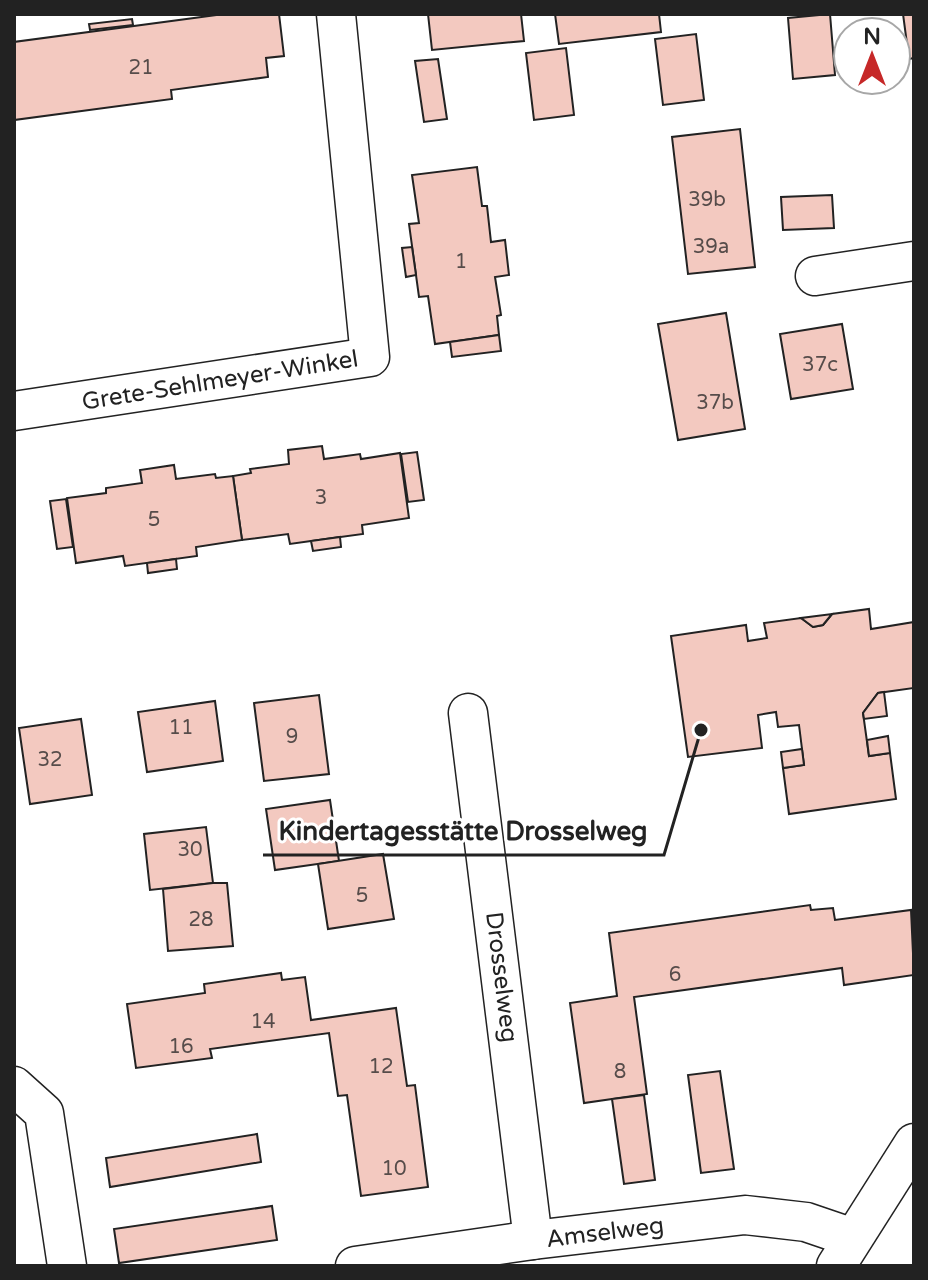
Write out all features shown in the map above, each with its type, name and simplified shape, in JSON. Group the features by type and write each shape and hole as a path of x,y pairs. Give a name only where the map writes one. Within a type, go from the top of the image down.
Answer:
{"street":[{"name":"Grete-Sehlmeyer-Winkel","path":"14,411 370,357 336,14"},
{"path":"815,276 914,261"},
{"name":"Drosselweg","path":"468,713 533,1240"},
{"path":"14,1086 44,1113 67,1266"},
{"path":"845,1252 914,1143"},
{"name":"Amselweg","path":"355,1266 533,1240 745,1215 806,1222 845,1252"}],"building":[{"path":"224,14 279,14 284,56 266,58 268,77 171,90 172,99 14,120 14,42"},
{"path":"428,14 521,14 524,41 432,50"},
{"path":"555,14 659,14 661,32 559,44"},
{"path":"830,14 832,75 793,79 788,18"},
{"path":"914,14 914,58 912,16 903,16"},
{"path":"132,19 133,25 90,30 89,24"},
{"path":"696,34 704,100 663,105 655,39"},
{"path":"566,48 574,115 534,120 526,53"},
{"path":"438,59 447,119 424,122 415,61"},
{"path":"740,129 755,267 688,274 672,137"},
{"path":"477,167 482,206 487,206 491,242 505,240 509,275 495,277 501,315 497,316 499,335 435,344 428,296 419,297 409,224 419,223 412,175"},
{"path":"832,195 834,228 783,230 781,197"},
{"path":"412,247 416,275 406,277 402,248"},
{"path":"726,313 745,429 678,440 658,324"},
{"path":"842,324 853,389 791,399 780,334"},
{"path":"499,335 501,351 452,357 450,342"},
{"path":"322,446 324,459 360,454 361,459 400,453 409,518 362,525 363,534 290,544 288,534 242,540 233,476 251,473 250,469 289,464 288,450"},
{"path":"417,452 424,500 408,502 401,454"},
{"path":"174,465 176,479 215,474 216,478 233,476 242,540 196,547 197,556 125,566 123,556 76,563 67,498 106,493 106,488 142,483 140,470"},
{"path":"66,499 73,547 57,549 50,501"},
{"path":"340,537 341,547 313,551 311,541"},
{"path":"176,559 177,569 148,573 147,563"},
{"path":"869,609 871,629 914,622 914,688 878,693 863,713 869,756 890,753 896,799 789,814 783,768 804,765 799,725 778,727 776,712 758,715 762,748 688,757 671,636 746,625 748,641 767,638 764,623 801,618 813,627 823,625 832,614"},
{"path":"832,614 823,625 813,627 801,618"},
{"path":"884,692 887,716 864,719 863,713 878,693"},
{"path":"319,695 329,774 264,781 254,703"},
{"path":"215,701 223,761 147,772 138,712"},
{"path":"81,719 92,795 30,804 19,728"},
{"path":"888,736 890,753 869,756 867,740"},
{"path":"802,749 804,765 783,768 781,752"},
{"path":"330,800 339,861 275,870 266,809"},
{"path":"206,827 213,883 150,890 144,834"},
{"path":"383,854 394,919 328,929 318,864"},
{"path":"227,883 233,946 168,951 163,889"},
{"path":"810,905 811,910 833,908 835,920 911,910 914,975 844,985 842,968 634,997 647,1094 584,1103 570,1003 617,996 609,933"},
{"path":"281,973 282,980 305,977 311,1020 396,1008 407,1086 415,1085 428,1187 361,1196 347,1095 338,1096 329,1033 210,1049 212,1058 136,1068 127,1004 205,993 204,984"},
{"path":"720,1071 734,1169 701,1173 688,1075"},
{"path":"644,1095 655,1180 624,1184 612,1099"},
{"path":"257,1134 261,1162 110,1187 106,1158"},
{"path":"272,1206 277,1240 119,1263 114,1229"}],"place":[{"name":"Kindertagesstätte Drosselweg","path":"701,730"}]}
